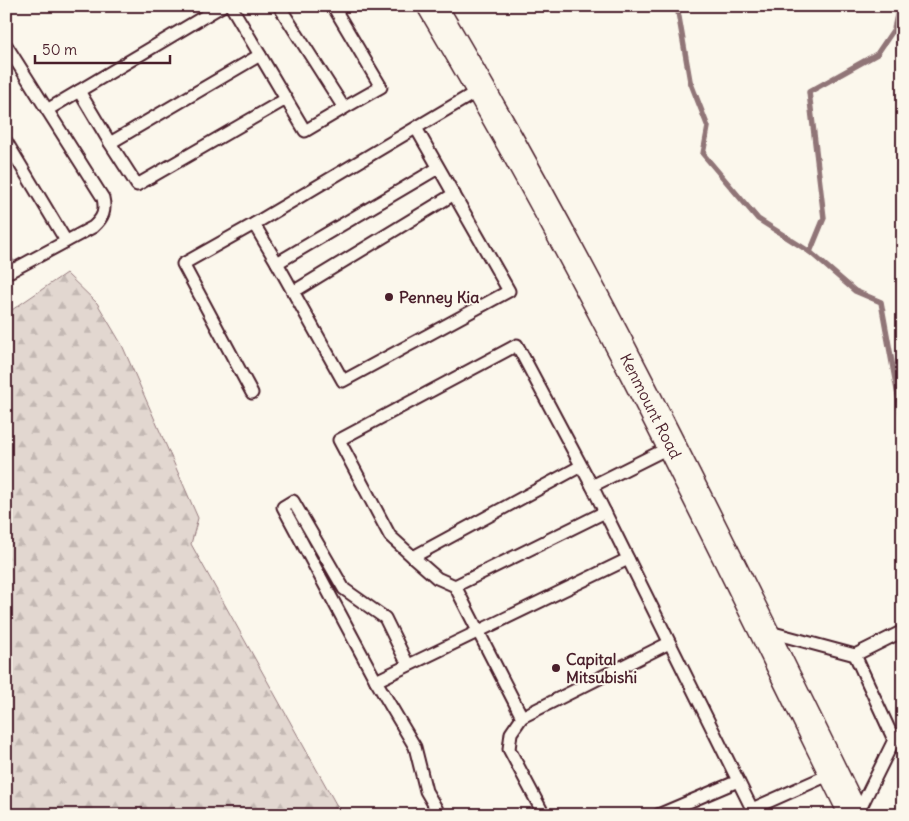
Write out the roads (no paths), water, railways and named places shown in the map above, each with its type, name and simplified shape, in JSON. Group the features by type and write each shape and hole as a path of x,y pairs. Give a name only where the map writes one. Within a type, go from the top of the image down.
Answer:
{"main road":[{"name":"Kenmount Road","path":"432,6 565,239 672,446 855,815"}],"lane":[{"path":"48,110 222,6"},
{"path":"232,6 305,131 381,86 333,6"},
{"path":"280,6 344,108"},
{"path":"6,44 103,198 105,209 100,220 93,227 11,271 6,262"},
{"path":"110,143 260,55"},
{"path":"252,393 183,264 481,89"},
{"path":"79,91 137,185 286,99"},
{"path":"254,224 343,381 509,291 416,128"},
{"path":"6,141 66,241"},
{"path":"277,263 438,168"},
{"path":"293,292 454,194"},
{"path":"522,717 454,586 437,578 390,536 339,440 517,345 592,486 754,812 833,773"},
{"path":"592,486 672,446"},
{"path":"413,557 581,466"},
{"path":"408,665 385,618 344,589 293,501 283,507 414,748 426,791 440,815"},
{"path":"454,586 605,512"},
{"path":"376,681 628,559"},
{"path":"762,630 855,656 903,631"},
{"path":"544,815 509,748 511,733 522,717 669,643"},
{"path":"855,656 898,738 855,815"},
{"path":"658,815 738,781"}],"waterway":[{"path":"677,6 690,81 708,127 703,154 758,219 810,252 855,291 881,302 903,423"},
{"path":"810,252 824,218 809,92 877,54 894,29 899,6"}],"place":[{"name":"Penney Kia","path":"389,297"},
{"name":"Capital Mitsubishi","path":"556,668"}]}
